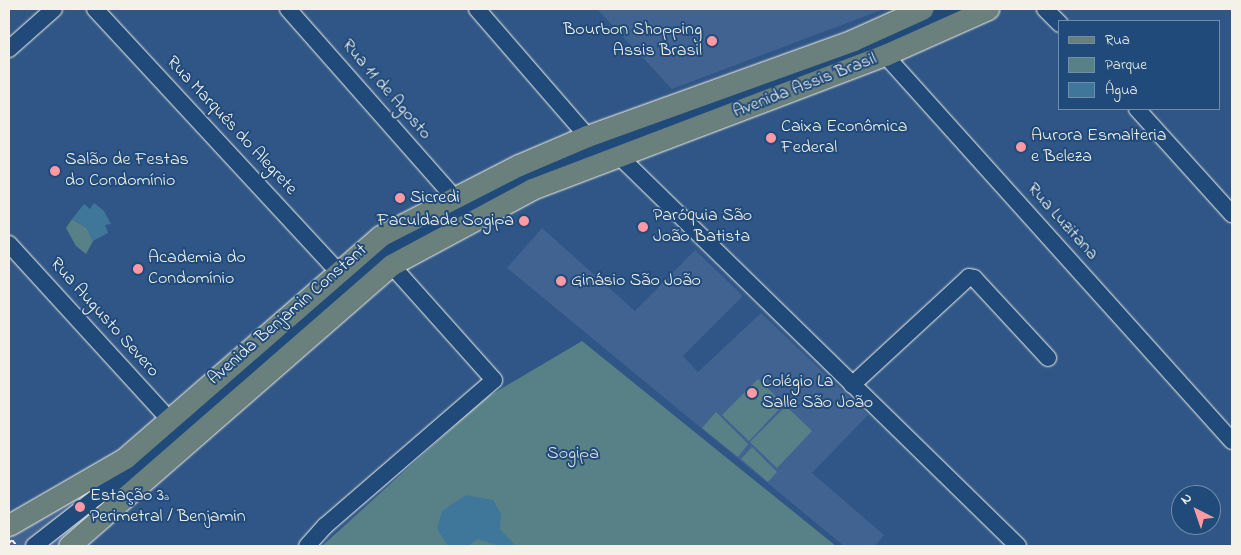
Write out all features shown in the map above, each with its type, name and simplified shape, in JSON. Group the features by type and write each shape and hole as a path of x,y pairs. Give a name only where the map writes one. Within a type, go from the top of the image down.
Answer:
{"main road":[{"name":"Avenida Assis Brasil","path":"614,150 673,136 869,47 922,9"},
{"name":"Avenida Assis Brasil","path":"587,136 679,103 869,47 988,9"},
{"name":"Avenida Benjamin Constant","path":"9,525 125,458 337,270 380,236 519,165 587,136"},
{"name":"Avenida Benjamin Constant","path":"68,546 391,265 532,189 614,150"}],"street":[{"path":"9,49 54,9"},
{"name":"Rua Marquês do Alegrete","path":"95,9 337,270"},
{"name":"Rua 11 de Agosto","path":"288,9 454,197"},
{"path":"477,9 587,136"},
{"path":"34,546 74,512 134,468 383,253 526,177 614,150 869,47 955,9"},
{"path":"1045,9 1058,22"},
{"name":"Rua Luzitana","path":"869,47 1232,441"},
{"path":"614,150 679,103"},
{"path":"1138,110 1232,214"},
{"path":"614,150 1018,546"},
{"name":"Rua Augusto Severo","path":"9,244 169,420"},
{"path":"307,546 325,526 494,380 391,265"},
{"path":"852,385 969,276 974,278 1048,358"},
{"path":"247,350 311,314"},
{"path":"267,373 311,314"},
{"path":"74,512 125,458"},
{"path":"74,512 144,480"}],"path":[{"path":"9,543 12,540 16,546"}],"shaded area":[{"name":"Bourbon Shopping Assis Brasil","path":"597,9 884,9 672,89"},
{"name":"Colégio La Salle São João","path":"542,228 635,311 695,250 743,296 683,356 698,372 761,313 868,415 812,473 884,535 875,546 844,546 507,268"},
{"name":"Estação 3ª Perimetral / Benjamin","path":"126,466 135,477 59,546 9,546 9,536"}],"green space":[{"path":"72,219 87,228 93,241 86,254 76,246 66,228"},
{"name":"Sogipa","path":"582,341 836,546 322,546 484,399"},
{"path":"758,379 784,404 749,441 722,415"},
{"path":"786,406 812,431 777,468 750,442"},
{"path":"716,412 748,444 738,457 702,428"},
{"path":"752,447 777,472 768,482 741,459"}],"water":[{"path":"94,203 104,211 111,224 105,225 108,233 93,241 87,228 72,219 84,204 90,209"},
{"path":"466,495 493,500 501,514 500,529 516,546 499,546 478,539 468,546 448,546 437,529 442,511"}],"place":[{"name":"Bourbon Shopping Assis Brasil","path":"712,41"},
{"name":"Caixa Econômica Federal","path":"771,138"},
{"name":"Aurora Esmalteria e Beleza","path":"1021,147"},
{"name":"Salão de Festas do Condomínio","path":"55,171"},
{"name":"Sicredi","path":"400,198"},
{"name":"Faculdade Sogipa","path":"524,221"},
{"name":"Paróquia São João Batista","path":"643,227"},
{"name":"Academia do Condomínio","path":"138,269"},
{"name":"Ginásio São João","path":"561,281"},
{"name":"Colégio La Salle São João","path":"752,393"},
{"name":"Estação 3ª Perimetral / Benjamin","path":"80,507"}]}
